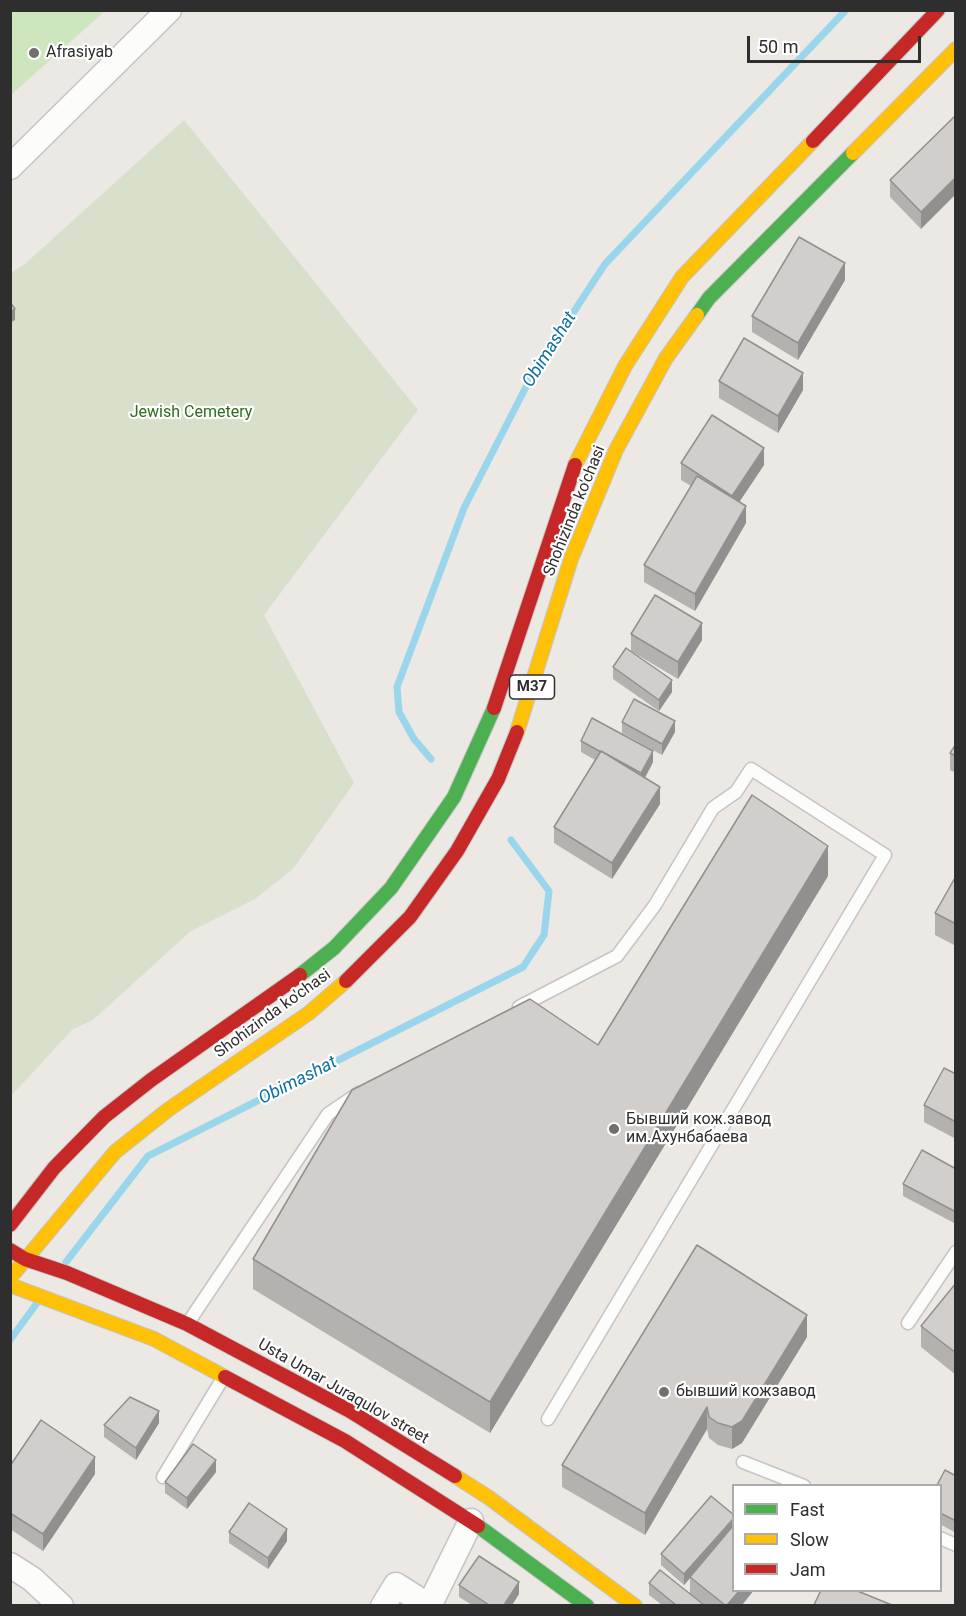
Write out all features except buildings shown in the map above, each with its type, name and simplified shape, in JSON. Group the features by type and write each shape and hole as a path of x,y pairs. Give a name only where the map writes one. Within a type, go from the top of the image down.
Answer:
{"main road":[{"name":"Shohizinda ko'chasi","path":"10,1225 54,1168 104,1117 151,1080 297,978 334,948 391,888 454,797 470,767 494,708 570,475 625,366 682,277 938,10"},
{"name":"Shohizinda ko'chasi","path":"25,1259 80,1190 115,1152 169,1109 309,1013 363,967 410,917 458,851 498,779 516,737 571,559 616,450 666,358 709,298 956,49"},
{"name":"Usta Umar Juraqulov street","path":"10,1250 25,1259 67,1273 187,1324 350,1411 478,1490 635,1605"},
{"name":"M37","path":"10,1278 25,1259"},
{"path":"10,1286 154,1339 345,1441 471,1521 587,1605"}],"street":[{"path":"10,167 169,10"},
{"path":"383,1605 396,1584 429,1605 471,1521"},
{"path":"10,1565 32,1579 61,1605"}],"lane":[{"path":"503,1016 617,956 655,905 712,808 736,792 752,769 885,855 548,1419"},
{"path":"187,1324 328,1114 368,1086"},
{"path":"908,1323 956,1252"},
{"path":"164,1477 224,1375"},
{"path":"743,1462 801,1484"},
{"path":"942,1539 956,1545"}],"green space":[{"name":"Afrasiyab","path":"11,10 105,10 105,11 11,95"},
{"name":"Jewish Cemetery","path":"184,120 418,410 264,615 354,783 293,869 255,899 191,931 93,1020 73,1029 11,1096 11,273 26,263"}],"waterway":[{"name":"Obimashat","path":"431,759 414,739 399,712 397,687 464,508 530,379 605,264 846,10"},
{"name":"Obimashat","path":"66,1262 148,1156 523,967 544,935 549,891 511,840"},
{"name":"Obimashat","path":"10,1340 37,1303"}],"traffic: fast":[{"path":"697,315 709,298 853,153"},
{"path":"300,975 334,948 391,888 454,797 494,708"},
{"path":"478,1526 587,1606"}],"traffic: slow":[{"path":"853,153 956,49"},
{"path":"575,465 625,366 682,277 813,141"},
{"path":"517,732 571,559 616,450 666,358 697,315"},
{"path":"10,1278 115,1152 169,1109 309,1013 346,981"},
{"path":"10,1285 154,1339 225,1377"},
{"path":"455,1476 488,1497 635,1606"}],"traffic: jam":[{"path":"813,141 938,10"},
{"path":"494,708 575,465"},
{"path":"346,981 410,917 457,851 498,779 517,732"},
{"path":"10,1225 54,1168 104,1117 151,1080 300,975"},
{"path":"10,1250 25,1259 67,1273 187,1324 350,1411 455,1476"},
{"path":"225,1377 345,1441 478,1526"}],"place":[{"name":"Afrasiyab","path":"34,53"},
{"name":"Бывший кож.завод им.Ахунбабаева","path":"614,1129"},
{"name":"бывший кожзавод","path":"664,1392"}]}
